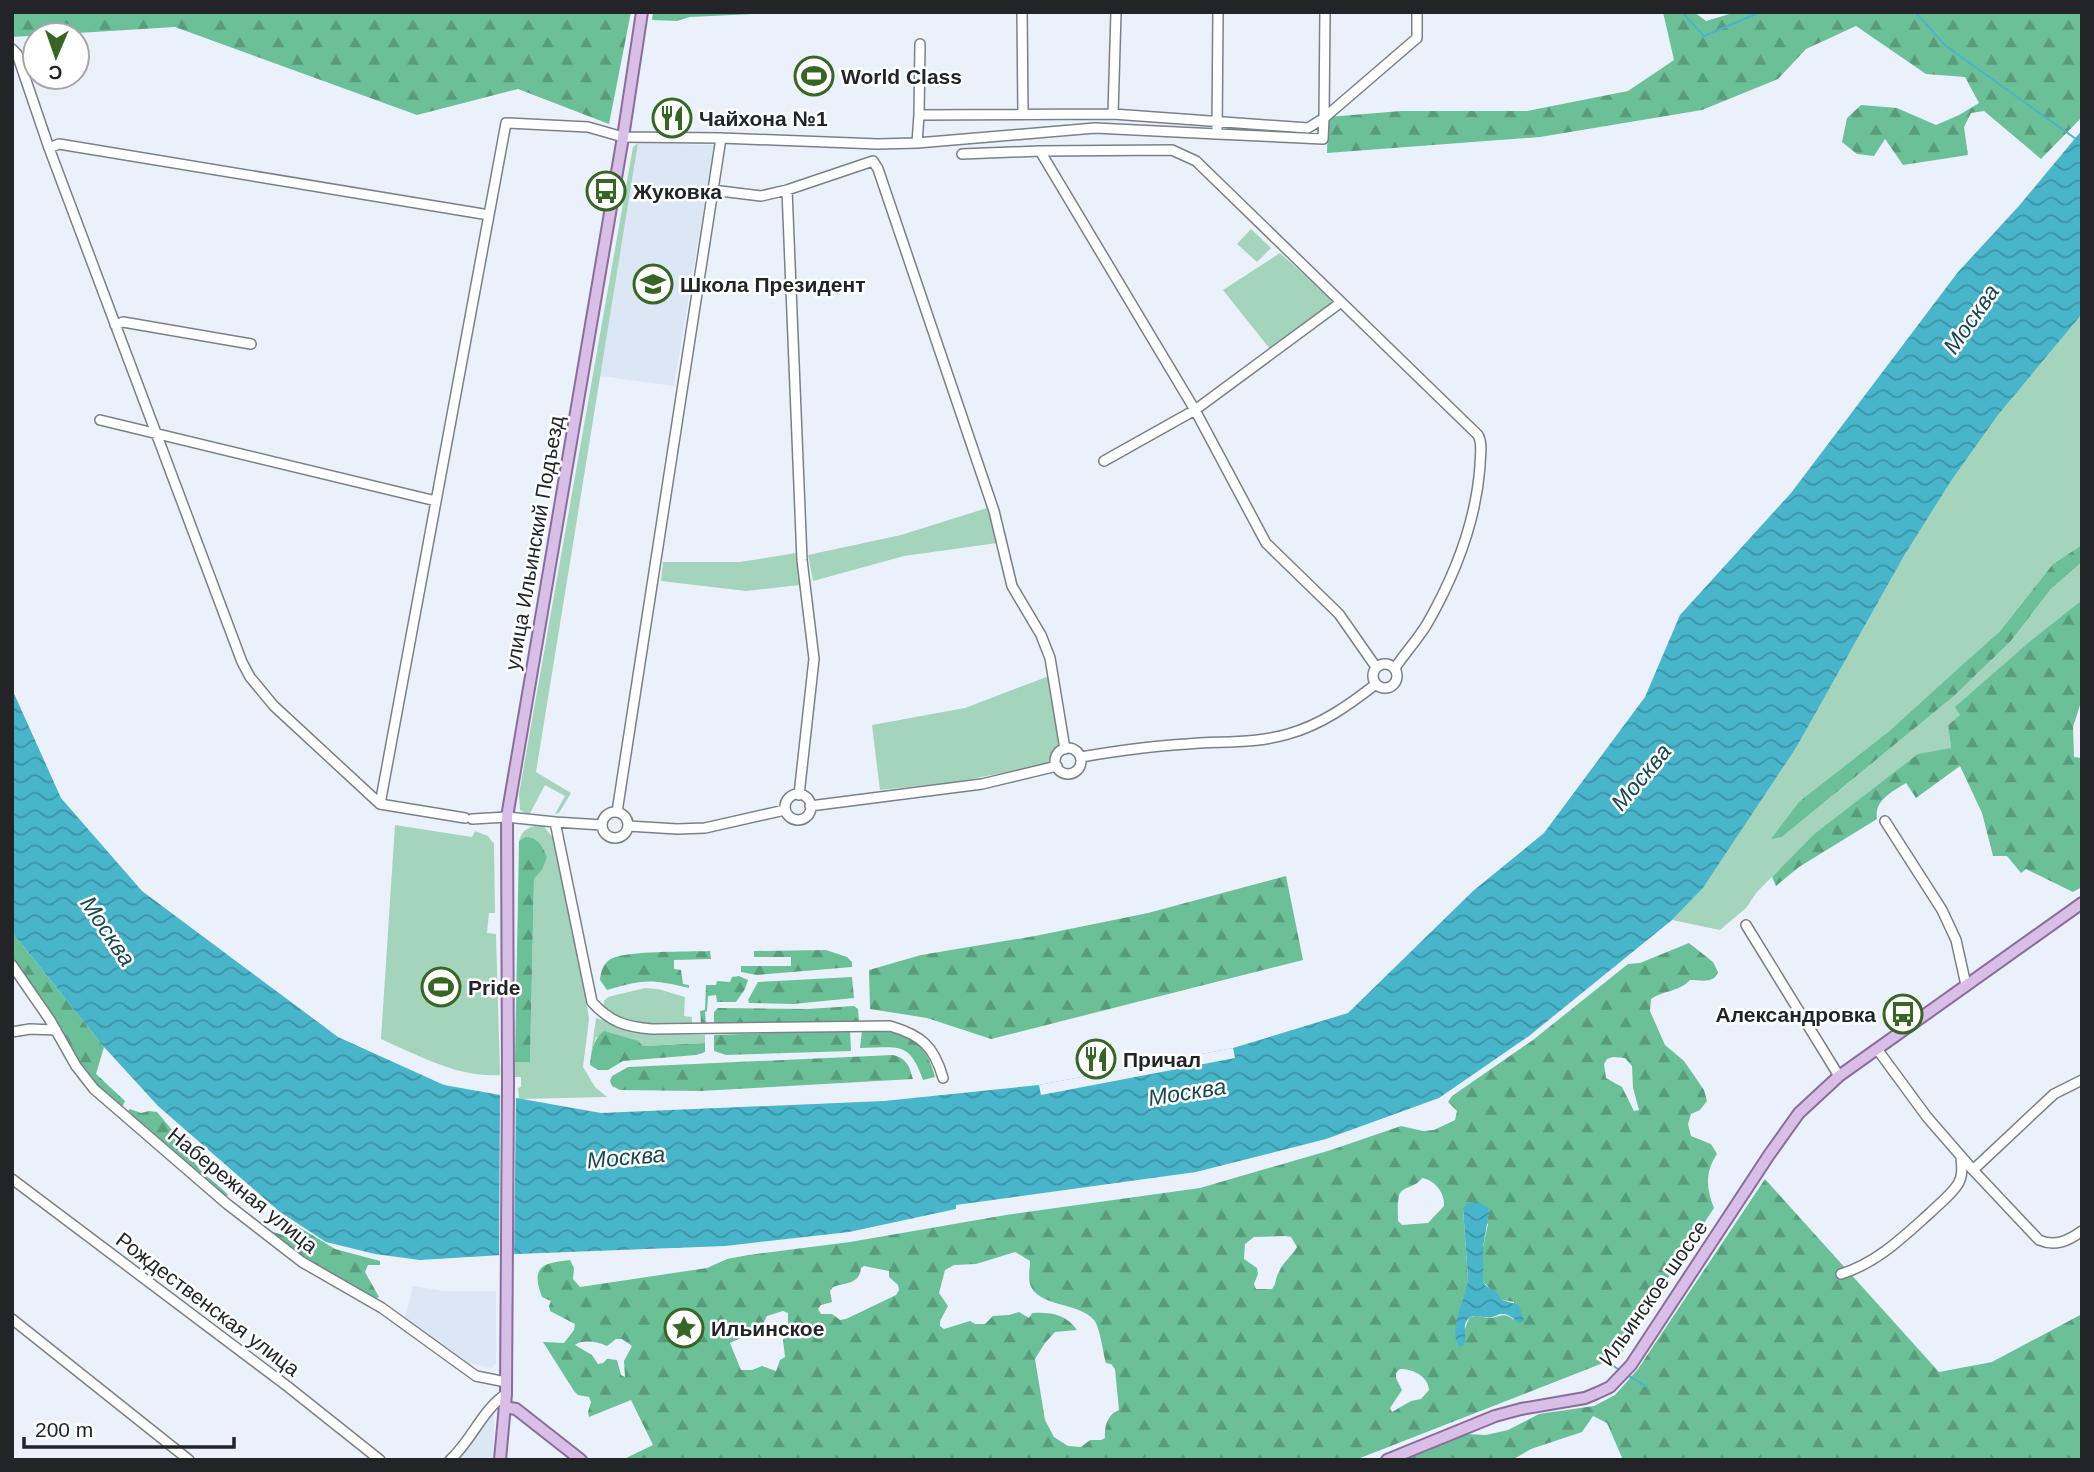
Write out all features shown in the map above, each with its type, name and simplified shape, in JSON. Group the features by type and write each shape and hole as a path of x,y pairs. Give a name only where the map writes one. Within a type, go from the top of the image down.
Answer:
{"main road":[{"name":"улица Ильинский Подъезд","path":"506,1388 507,817 642,12"},
{"name":"Ильинское шоссе","path":"1387,1460 1495,1416 1585,1398 1610,1387 1631,1365 1799,1113 1839,1076 2082,903"},
{"path":"500,1460 506,1388"},
{"path":"505,1407 516,1409 580,1460"}],"street":[{"path":"1022,12 1023,113"},
{"path":"1113,114 1116,12"},
{"path":"1217,134 1218,12"},
{"path":"380,804 506,123 589,127 623,137 878,144 1095,128 1323,139 1325,12"},
{"path":"919,115 1113,114 1308,128 1324,118 1417,38 1417,12"},
{"path":"918,143 920,44"},
{"path":"12,49 17,54 115,325 233,640 250,677 274,706 380,804 468,819 507,817 603,825"},
{"path":"617,812 721,138"},
{"path":"49,148 59,144 489,215"},
{"path":"962,154 1172,149 1196,161 1480,439 1476,494 1460,554 1426,625 1395,668"},
{"path":"1040,151 1195,411 1266,543 1339,614 1376,667"},
{"path":"712,190 761,196 873,161 878,169 994,511 1012,586 1041,635 1050,658 1065,749"},
{"path":"787,190 802,560 814,659 799,794"},
{"path":"1104,461 1195,411 1340,303"},
{"path":"115,325 124,322 251,344"},
{"path":"100,421 436,500"},
{"path":"1388,663 1395,668 1398,676 1395,684 1388,688 1376,684 1373,677 1376,667 1388,663"},
{"path":"1081,757 1188,743 1268,739 1290,734 1327,718 1376,684"},
{"path":"1065,749 1076,751 1081,757 1080,766 1075,772 1063,772 1057,766 1056,758 1065,749"},
{"path":"810,806 982,784 1057,766"},
{"path":"799,794 808,799 810,806 807,816 799,820 790,818 785,810 790,797 799,794"},
{"path":"628,826 705,828 785,810"},
{"path":"617,812 626,819 628,826 624,834 612,838 605,833 603,825 605,817 617,812"},
{"path":"555,821 592,1002 603,1015 623,1026 652,1029 890,1026 925,1042 938,1060 943,1078"},
{"path":"1885,821 1942,910 1956,940 1966,985"},
{"path":"1745,925 1839,1076"},
{"name":"Набережная улица","path":"12,965 56,1030 76,1066 94,1089 227,1204 302,1262 382,1308 476,1376 506,1388"},
{"path":"12,1032 30,1029 56,1030"},
{"path":"1877,1049 1927,1117 2039,1240 2048,1244 2058,1243 2071,1239 2082,1231"},
{"path":"1973,1170 2054,1094 2082,1080"},
{"path":"1841,1274 1856,1270 1891,1248 1951,1193 1960,1182 1961,1156"},
{"name":"Рождественская улица","path":"12,1179 287,1386 380,1460"},
{"path":"12,1319 189,1460"},
{"path":"450,1460 506,1388"}],"shaded area":[{"name":"Школа Президент","path":"638,143 714,145 674,386 600,376"},
{"path":"413,1286 445,1291 496,1291 496,1363 492,1368 468,1363 405,1318"},
{"path":"494,1407 494,1460 454,1460"}],"green space":[{"path":"12,12 631,12 609,124 518,89 417,115 175,27 91,32 91,21 21,21 21,36 12,37"},
{"path":"653,12 793,12 690,17 677,21 652,20"},
{"path":"1663,12 1694,12 1706,21 1736,12 2082,12 2082,117 2041,159 1984,111 1971,113 1964,127 1968,155 1903,165 1885,139 1874,156 1857,154 1842,142 1847,118 1861,105 1897,108 1936,125 1979,103 1965,77 1926,74 1856,26 1806,49 1778,79 1702,110 1540,137 1327,153 1328,117 1401,111 1527,111 1628,91 1674,60"},
{"path":"638,143 536,772 571,793 559,813 555,814 565,796 545,785 529,815 520,810 519,794 633,147"},
{"path":"1251,229 1271,248 1257,262 1237,244"},
{"path":"1280,253 1332,302 1329,307 1270,349 1223,290"},
{"path":"2082,314 2082,545 2053,564 2000,631 1887,733 1782,837 1954,696 2010,642 2051,589 2082,562 2082,600 2029,642 1956,707 1960,715 1948,725 1951,748 1940,751 1813,835 1757,892 1746,908 1720,930 1672,920 1703,888 1796,748 1904,556 1951,481 1998,415"},
{"path":"987,508 997,543 904,556 813,581 808,555 901,535"},
{"path":"2082,545 2082,562 2051,589 2010,642 1954,696 1782,837 1771,839 1799,802 1887,733 2000,631 2053,564"},
{"path":"796,553 800,585 746,591 661,581 663,562 740,562"},
{"path":"2082,600 2082,699 2073,727 2074,757 2082,758 2082,887 2073,892 2026,869 2021,873 2007,856 1993,856 1982,813 1960,766 1916,798 1906,783 1895,790 1881,802 1877,819 1799,867 1776,886 1772,877 1813,835 1918,754 1951,748 1948,725 1960,715 1955,707"},
{"path":"1049,676 1060,743 1053,752 1051,763 957,782 880,790 872,725 965,708"},
{"name":"Pride","path":"395,825 472,837 475,831 488,836 494,844 495,913 489,913 487,933 496,934 500,1075 454,1069 381,1039"},
{"path":"543,825 553,838 585,993 589,1019 583,1067 595,1087 607,1097 519,1099 521,1077 515,1077 515,1062 530,1061 534,879 542,870 525,837 519,841 527,829"},
{"path":"525,837 536,840 547,857 542,870 534,879 530,1062 515,1062 519,841"},
{"path":"1286,876 1303,960 991,1039 927,1018 870,1009 869,970 921,955 1148,913"},
{"path":"12,932 104,1047 96,1074 125,1101 122,1108 94,1083 79,1064 50,1012 12,957"},
{"path":"1689,943 1713,962 1718,972 1710,980 1690,980 1681,987 1656,996 1651,999 1650,1011 1665,1045 1684,1061 1704,1090 1707,1101 1700,1110 1691,1114 1688,1124 1691,1136 1711,1144 1717,1154 1710,1167 1708,1180 1714,1208 1635,1328 1628,1346 1616,1358 1355,1460 622,1460 653,1445 631,1400 589,1417 589,1397 578,1395 574,1391 543,1342 564,1343 574,1330 575,1324 550,1311 551,1301 542,1297 538,1272 553,1263 570,1260 574,1268 573,1279 580,1287 707,1268 727,1259 748,1255 1200,1188 1331,1150 1401,1126 1423,1131 1434,1130 1455,1120 1457,1111 1448,1102 1452,1096 1533,1040 1628,964 1640,963","holes":["1613,1057 1625,1058 1632,1066 1633,1088 1639,1110 1634,1111 1622,1087 1606,1078 1604,1064 1607,1059","1422,1178 1435,1184 1443,1196 1444,1206 1428,1223 1402,1225 1398,1221 1400,1193","1463,1209 1488,1224 1483,1247 1483,1282 1502,1300 1514,1302 1514,1320 1503,1315 1490,1318 1476,1316 1469,1318 1465,1329 1456,1326 1468,1278","1254,1237 1291,1237 1297,1247 1281,1268 1272,1289 1256,1289 1254,1284 1257,1268 1244,1259 1245,1244","1015,1252 1030,1261 1029,1281 1034,1291 1049,1301 1079,1310 1094,1320 1106,1363 1115,1369 1119,1410 1112,1414 1108,1421 1105,1438 1090,1440 1081,1447 1068,1446 1054,1437 1045,1420 1035,1359 1055,1332 1077,1330 1068,1320 1045,1313 1032,1313 1029,1318 1019,1312 993,1316 985,1324 970,1321 944,1329 940,1326 948,1306 939,1293 945,1270 954,1265 976,1264","864,1266 889,1271 889,1277 898,1285 899,1290 896,1295 846,1319 840,1320 832,1314 821,1314 818,1309 821,1305 832,1302 830,1291 833,1287 855,1280","783,1311 788,1313 783,1340 785,1357 780,1360 776,1371 762,1366 741,1370 730,1343 760,1329 767,1316","616,1339 622,1339 632,1346 624,1361 625,1377 621,1375 617,1360 607,1359 598,1364 592,1355 575,1345 599,1343 607,1346","1400,1369 1419,1374 1426,1381 1429,1390 1421,1399 1411,1401 1392,1412 1390,1408 1402,1390 1396,1378"]},
{"path":"826,950 847,957 852,962 852,967 757,975 741,972 741,966 791,966 791,957 754,957 754,951"},
{"path":"710,951 711,959 674,960 674,969 681,970 683,984 689,985 689,988 648,981 607,990 600,980 605,965 617,957 642,953"},
{"path":"739,976 748,980 736,1002 717,1002 716,995 708,996 706,1025 701,1024 700,1011 705,1010 706,985 716,985 717,981 730,982 732,977"},
{"path":"852,977 854,998 793,1004 749,1003 748,1000 758,982"},
{"path":"645,988 685,997 684,1016 692,1017 692,1025 635,1024 623,1021 603,1008 608,997"},
{"path":"854,1006 858,1009 859,1021 714,1025 714,1012 718,1008 807,1009"},
{"path":"596,1018 643,1033 705,1035 705,1043 643,1046 596,1037 591,1055"},
{"path":"850,1030 851,1051 726,1055 714,1051 714,1035"},
{"path":"862,1030 900,1034 909,1038 925,1052 935,1077 923,1080 913,1058 900,1049 860,1048"},
{"path":"604,1031 638,1041 643,1046 705,1043 705,1052 623,1061 608,1070 598,1070 590,1065 591,1055 595,1042"},
{"path":"893,1055 907,1063 913,1079 700,1091 620,1090 612,1086 610,1081 612,1076 628,1067"},
{"path":"130,1109 141,1113 157,1112 173,1131 188,1137 194,1147 194,1162 228,1195 226,1197 127,1112"},
{"path":"1765,1179 1939,1372 1992,1362 2082,1314 2082,1460 1623,1460 1607,1423 1593,1416 1582,1432 1531,1449 1512,1460 1405,1460 1467,1434 1486,1435 1508,1430 1539,1414 1594,1406 1615,1395 1638,1369"},
{"path":"289,1221 335,1249 380,1261 380,1265 368,1265 365,1272 379,1297 376,1298 293,1252 267,1230 292,1238 294,1235 285,1223"}],"water":[{"name":"Москва","path":"2082,130 2082,314 1998,415 1951,481 1904,556 1796,748 1703,888 1672,920 1529,1036 1439,1098 1326,1139 1196,1172 956,1205 956,1209 849,1232 725,1246 420,1260 375,1254 326,1242 280,1212 158,1106 104,1047 12,932 12,689 61,798 142,891 338,1037 444,1085 601,1113 884,1101 1039,1085 1233,1048 1348,1013 1473,891 1544,833 1645,697 1680,615 1791,493 1958,272 2018,207"},
{"path":"1478,1202 1488,1207 1489,1213 1483,1247 1483,1282 1496,1291 1502,1300 1519,1305 1524,1321 1519,1323 1504,1314 1489,1318 1471,1317 1465,1325 1464,1345 1459,1347 1456,1322 1468,1278 1463,1208 1467,1203"}],"pier":[{"path":"1233,1048 1235,1058 1041,1095 1039,1085"},
{"path":"500,1092 516,1095 514,1257 499,1258"}],"waterway":[{"path":"1682,12 1704,36 1761,12"},
{"path":"1915,12 1946,46 2076,139"},
{"path":"1609,1363 1621,1371"},
{"path":"1629,1376 1647,1387"}],"place":[{"name":"World Class","path":"814,76"},
{"name":"Чайхона №1","path":"672,118"},
{"name":"Жуковка","path":"606,191"},
{"name":"Школа Президент","path":"653,284"},
{"name":"Pride","path":"441,987"},
{"name":"Александровка","path":"1903,1014"},
{"name":"Причал","path":"1096,1059"},
{"name":"Ильинское","path":"684,1328"}]}
